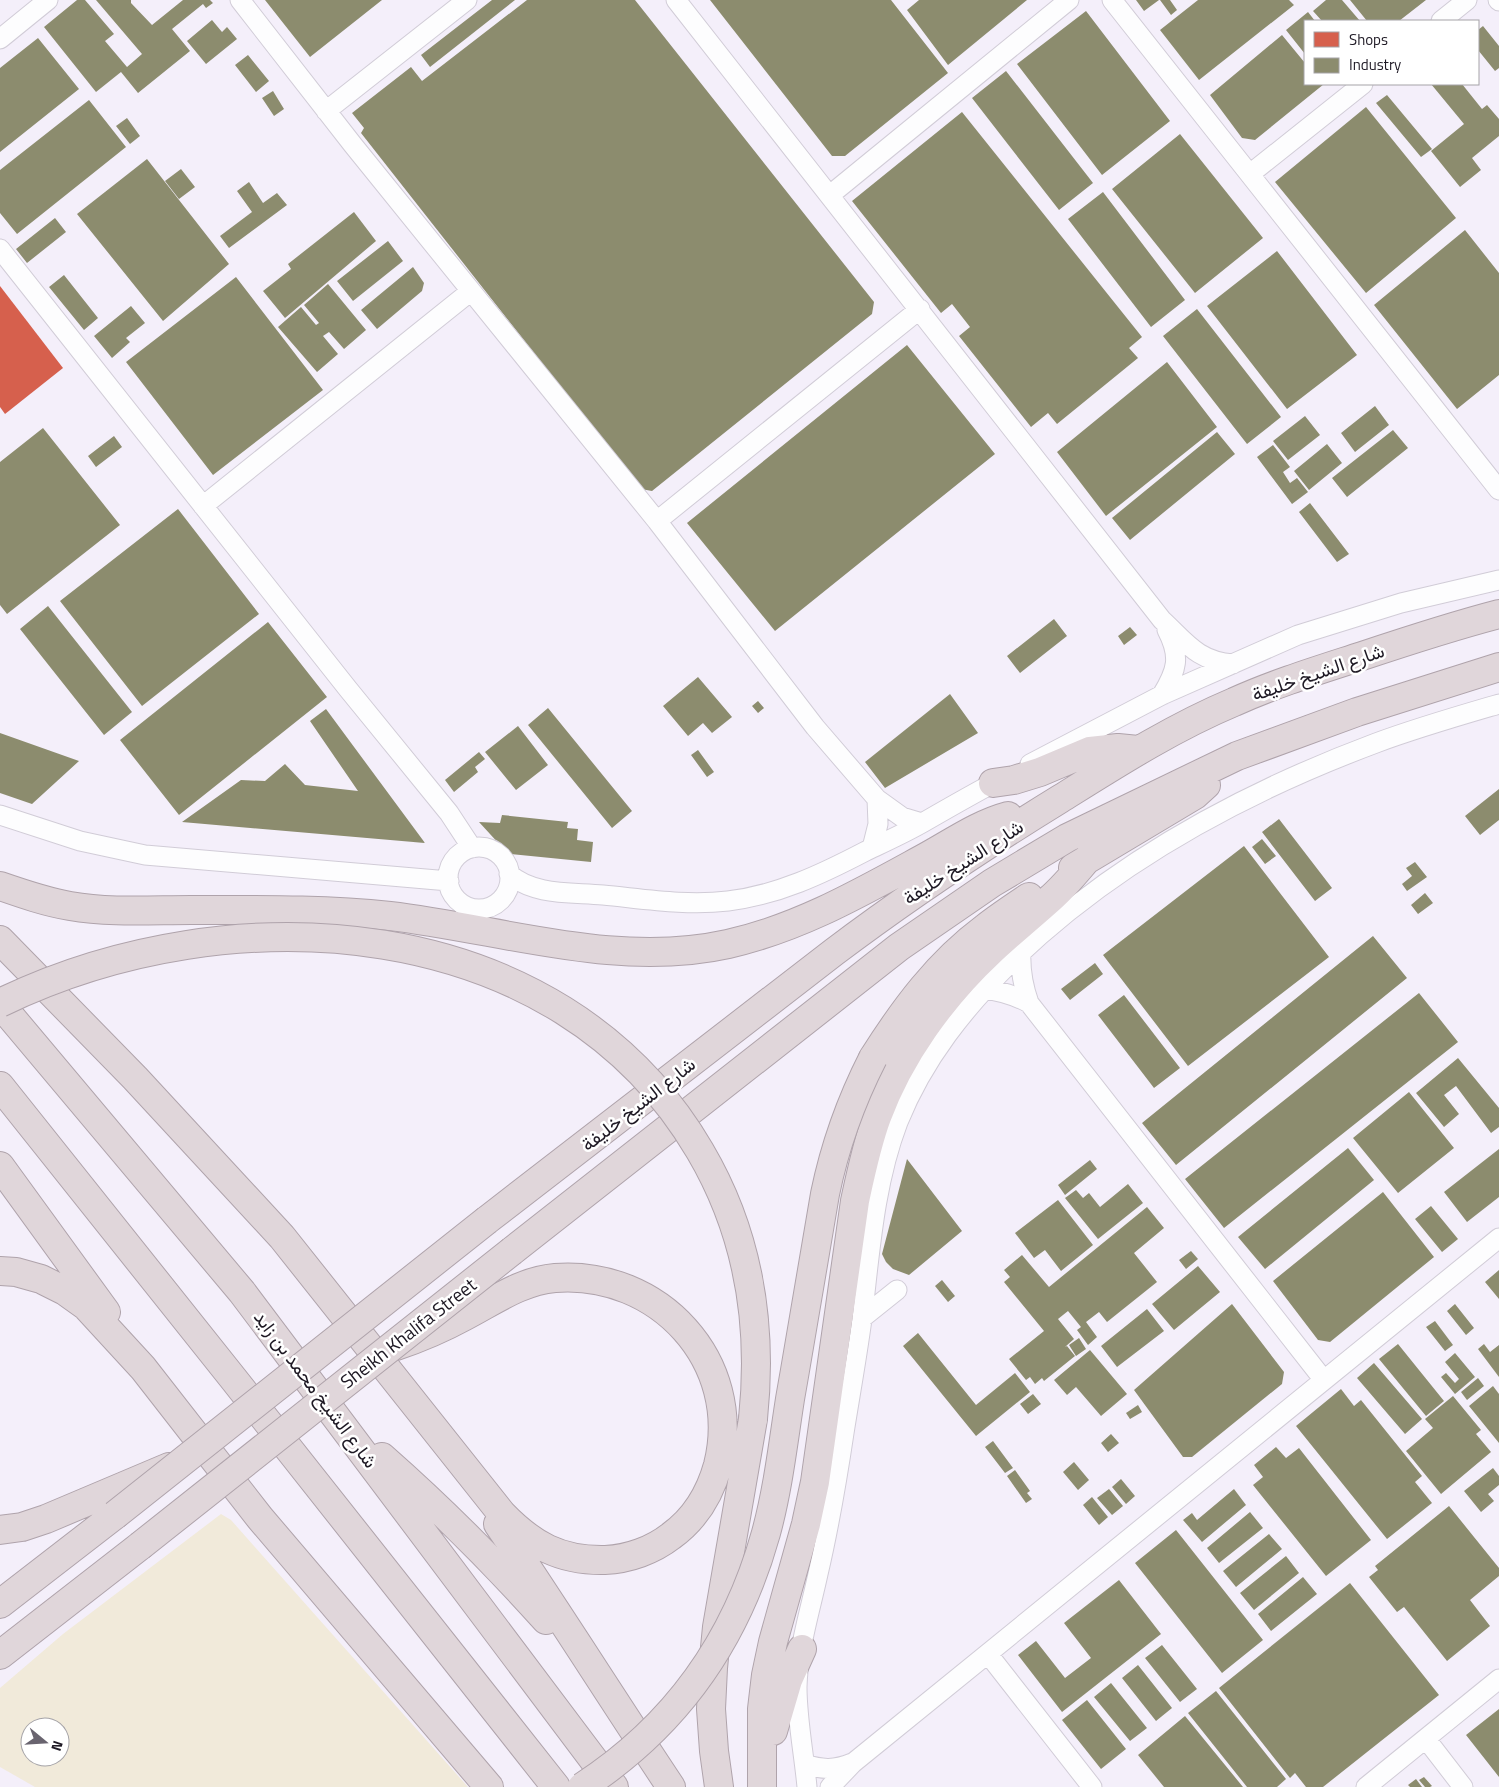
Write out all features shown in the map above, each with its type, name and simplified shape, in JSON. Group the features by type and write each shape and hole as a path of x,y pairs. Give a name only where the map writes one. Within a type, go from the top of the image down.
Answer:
{"highway":[{"name":"شارع الشيخ خليفة","path":"488,1220 891,909 944,873 1138,750 1233,702 1281,682 1450,627 1499,614"},
{"name":"شارع الشيخ خليفة","path":"512,1250 854,981 945,914 1067,838 1237,756 1357,712 1499,667"},
{"path":"993,783 1040,772 1090,751 1118,748 1138,750"},
{"path":"582,1787 628,1755 670,1713 689,1690 716,1650 747,1588 757,1561 773,1504 832,1159 856,1090 873,1058 896,1022 922,988 984,928 1088,858 1195,795 1237,756"},
{"path":"0,886 33,898 72,907 110,911 318,911 390,916 589,948 632,952 679,952 726,944 771,933 822,913 1001,818 1020,813 1036,814"},
{"path":"762,1782 762,1709 766,1675 773,1642 804,1533 815,1482 855,1201 866,1153 878,1116 889,1088 909,1050 960,984 989,953 1064,886 1088,858"},
{"path":"0,1004 56,979 120,958 160,949 227,939 329,938 363,942 430,955 494,974 552,1003 599,1035 636,1068 673,1110 692,1137 708,1165 734,1225 744,1256 751,1288 755,1321 757,1354 753,1419 717,1627 713,1668 711,1709 719,1787"},
{"path":"0,940 135,1078 282,1237 502,1514 520,1532 541,1546 564,1556 589,1560 615,1559 640,1553 663,1542 683,1527 700,1508 714,1480 719,1458 723,1420 718,1389 707,1361 690,1335 674,1318 643,1295 614,1284 584,1278 553,1278 523,1285 441,1328 415,1340 388,1349"},
{"name":"شارع الشيخ محمد بن زايد","path":"0,1004 242,1292 614,1787"},
{"path":"0,1086 556,1787"},
{"path":"0,1166 102,1306 142,1368"},
{"name":"Sheikh Khalifa Street","path":"109,1505 182,1462 488,1220"},
{"name":"Sheikh Khalifa Street","path":"0,1655 512,1250"},
{"path":"0,1271 16,1272 41,1279 65,1291 86,1306 142,1368 260,1518 489,1787"},
{"path":"422,1414 561,1617 671,1787"},
{"path":"340,1420 418,1489 470,1539 567,1644 613,1700"},
{"path":"0,1530 22,1527 46,1519 109,1505"},
{"path":"0,1604 109,1505"},
{"path":"762,1782 778,1712 788,1680 802,1649"}],"street":[{"path":"0,39 48,0"},
{"path":"240,0 326,111 657,521 814,727 877,799 902,817 922,823"},
{"path":"326,111 467,0"},
{"path":"676,0 1162,620 1196,653 1214,661 1233,664"},
{"path":"830,195 1069,0"},
{"path":"1112,0 1499,490"},
{"path":"1441,20 1467,0"},
{"path":"1250,174 1362,85"},
{"path":"0,248 348,689 450,813 472,848"},
{"path":"203,506 471,291"},
{"path":"657,521 920,309"},
{"path":"509,874 516,880 537,889 665,902 728,901 760,896 791,887 922,823 993,783 1162,695 1298,635 1401,603 1499,580"},
{"path":"1162,620 1173,640 1176,658 1173,676 1162,695"},
{"path":"807,1787 797,1684 802,1649 833,1500 862,1318 874,1214 889,1149 898,1122 923,1069 961,1015 1021,952 1086,896 1126,869 1173,840 1269,788 1327,762 1378,742 1499,704"},
{"path":"872,848 878,824 877,799"},
{"path":"0,816 80,841 145,855 448,881"},
{"path":"472,848 485,848 496,852 505,862 509,874 508,888 505,894 495,904 482,908 469,907 463,904 453,894 448,881 450,866 454,860 465,850 472,848"},
{"path":"1021,952 1020,970 1023,987 1030,1003 1323,1379"},
{"path":"984,989 1000,990 1030,1003"},
{"path":"830,1787 853,1763 1323,1379 1499,1238"},
{"path":"862,1318 897,1290 880,1284 866,1276"},
{"path":"988,1654 1092,1787"},
{"path":"1366,1787 1499,1679"},
{"path":"1426,1739 1464,1787"},
{"path":"805,1764 816,1768 829,1769 853,1763"}],"sand":[{"path":"221,1514 231,1520 468,1787 35,1787 0,1767 0,1688 63,1634"}],"building: Shops":[{"path":"0,286 63,368 5,414 0,407"}],"building: Industry":[{"path":"77,0 85,0 114,34 105,41 127,67 142,54 96,0 131,0 131,3 152,25 183,0 210,0 213,3 206,8 203,4 172,29 190,51 138,93 121,72 96,92 44,27"},
{"path":"265,0 382,0 310,57"},
{"path":"492,0 515,0 430,67 421,55"},
{"path":"527,0 635,0 874,302 872,314 652,491 641,489 361,133 364,128 352,113 411,67 422,81"},
{"path":"710,0 891,0 948,73 845,156 832,156"},
{"path":"919,0 1027,0 948,65 907,10"},
{"path":"1136,0 1159,0 1144,11"},
{"path":"1160,0 1170,0 1177,10 1171,15"},
{"path":"1198,0 1289,0 1294,5 1199,80 1160,30"},
{"path":"1326,0 1342,0 1359,20 1321,20 1313,11"},
{"path":"1350,0 1426,0 1400,20 1366,20"},
{"path":"1086,11 1170,121 1102,175 1017,64"},
{"path":"1308,12 1314,20 1304,20 1304,53 1286,30"},
{"path":"212,20 222,32 227,27 237,39 206,64 187,41"},
{"path":"1483,26 1499,46 1499,68 1495,71 1479,51 1479,29"},
{"path":"1282,35 1304,62 1304,85 1323,85 1255,140 1242,138 1210,95"},
{"path":"38,38 79,89 0,152 0,68"},
{"path":"248,55 269,81 256,92 235,65"},
{"path":"1006,71 1093,183 1059,210 972,98"},
{"path":"1432,85 1463,85 1482,109 1487,105 1499,119 1499,136 1472,158 1481,170 1460,187 1431,151 1464,124"},
{"path":"273,91 284,109 274,116 262,98"},
{"path":"1387,95 1432,149 1421,157 1376,103"},
{"path":"89,100 126,147 17,234 0,213 0,170"},
{"path":"1366,107 1456,218 1366,293 1275,182"},
{"path":"962,112 1142,337 1129,348 1138,358 1057,424 1048,413 1031,427 959,336 970,327 952,304 941,313 852,201"},
{"path":"127,118 140,136 130,144 116,126"},
{"path":"1180,134 1263,238 1195,293 1112,189"},
{"path":"147,159 229,264 163,321 77,214"},
{"path":"181,169 195,187 179,199 165,181"},
{"path":"249,182 263,203 277,193 287,205 229,248 220,236 252,212 237,191"},
{"path":"1103,192 1185,300 1151,327 1068,219"},
{"path":"354,212 376,241 285,318 263,291 291,269 288,264"},
{"path":"55,218 66,232 27,263 16,249"},
{"path":"1465,230 1499,273 1499,375 1457,409 1374,305"},
{"path":"388,241 403,261 353,301 337,281"},
{"path":"1277,251 1357,355 1287,409 1207,306"},
{"path":"413,267 424,283 422,291 377,329 361,310"},
{"path":"64,275 98,318 84,330 49,287"},
{"path":"236,277 323,390 213,475 126,362"},
{"path":"328,284 366,330 344,349 329,332 323,336 338,354 317,372 278,327 301,307 316,325 319,323 304,305"},
{"path":"131,306 145,323 126,338 130,342 112,358 94,336"},
{"path":"1197,309 1281,417 1247,444 1163,336"},
{"path":"907,345 995,454 775,631 687,523"},
{"path":"1167,362 1217,427 1106,516 1057,452"},
{"path":"1375,406 1389,425 1355,452 1341,433"},
{"path":"1305,416 1320,435 1288,460 1273,441"},
{"path":"43,428 120,525 7,614 0,605 0,462"},
{"path":"1393,430 1408,448 1347,497 1332,478"},
{"path":"1217,432 1235,454 1130,540 1112,518"},
{"path":"114,436 122,447 96,467 88,456"},
{"path":"1327,444 1342,463 1309,490 1294,471"},
{"path":"1273,445 1290,467 1283,472 1290,483 1297,478 1308,492 1292,504 1257,457"},
{"path":"1310,503 1349,554 1337,562 1299,512"},
{"path":"178,509 259,614 142,706 60,601"},
{"path":"48,606 132,712 104,735 20,629"},
{"path":"1054,619 1067,636 1020,673 1007,656"},
{"path":"268,622 327,697 179,815 120,740"},
{"path":"1130,627 1137,635 1124,645 1118,636"},
{"path":"698,677 732,717 712,733 703,723 688,736 663,706"},
{"path":"950,694 978,733 885,788 865,762"},
{"path":"758,701 764,708 758,713 752,706"},
{"path":"548,708 632,811 612,828 528,725"},
{"path":"326,709 425,843 182,822 241,780 265,781 285,764 305,785 358,791 310,721"},
{"path":"518,726 548,765 516,790 485,752"},
{"path":"0,733 79,761 32,804 0,793"},
{"path":"698,750 714,772 707,777 691,755"},
{"path":"479,752 485,759 475,767 478,772 454,792 445,780"},
{"path":"1499,789 1499,820 1480,835 1465,816"},
{"path":"502,815 568,822 567,828 578,829 577,840 593,842 591,862 501,853 501,846 479,822 500,823"},
{"path":"1279,819 1332,888 1315,901 1262,832"},
{"path":"1262,839 1276,856 1265,864 1252,847"},
{"path":"1244,846 1329,957 1188,1066 1103,955"},
{"path":"1415,862 1427,877 1407,891 1402,884 1412,876 1406,868"},
{"path":"1425,893 1433,903 1418,914 1411,905"},
{"path":"1373,936 1407,978 1176,1165 1142,1123"},
{"path":"1095,963 1103,974 1070,1000 1061,989"},
{"path":"1419,993 1458,1042 1224,1228 1185,1179"},
{"path":"1124,995 1180,1068 1154,1088 1098,1015"},
{"path":"1458,1058 1499,1108 1499,1127 1491,1133 1456,1086 1444,1095 1459,1114 1444,1127 1416,1093"},
{"path":"1409,1092 1454,1148 1398,1193 1353,1138"},
{"path":"1348,1148 1374,1180 1265,1269 1238,1237"},
{"path":"1499,1149 1499,1197 1467,1222 1444,1192"},
{"path":"907,1159 962,1231 909,1275 893,1269 886,1262 882,1254"},
{"path":"1090,1160 1097,1169 1065,1195 1058,1185"},
{"path":"1128,1184 1143,1203 1098,1239 1065,1198 1076,1190 1083,1198 1089,1193 1100,1207"},
{"path":"1383,1192 1434,1257 1330,1342 1318,1340 1273,1281"},
{"path":"1058,1200 1093,1245 1061,1271 1045,1250 1034,1258 1015,1233"},
{"path":"1431,1206 1458,1239 1442,1252 1415,1219"},
{"path":"1147,1207 1164,1228 1134,1253 1157,1282 1107,1322 1099,1312 1086,1322 1097,1337 1088,1345 1077,1330 1081,1327 1068,1311 1058,1319 1074,1339 1065,1347 1067,1346 1075,1356 1044,1381 1042,1378 1035,1384 1030,1377 1026,1380 1009,1359 1044,1331 1004,1282 1010,1277 1004,1270 1022,1255 1049,1287"},
{"path":"1191,1251 1198,1259 1186,1269 1179,1260"},
{"path":"1198,1266 1220,1292 1174,1330 1152,1304"},
{"path":"1499,1270 1499,1299 1485,1282"},
{"path":"942,1280 955,1296 948,1302 935,1286"},
{"path":"1232,1304 1284,1372 1282,1384 1192,1457 1183,1457 1134,1390"},
{"path":"1455,1304 1474,1328 1466,1335 1447,1311"},
{"path":"1147,1309 1164,1331 1117,1367 1101,1346"},
{"path":"1435,1321 1453,1345 1445,1351 1426,1327"},
{"path":"918,1333 976,1405 1015,1373 1030,1392 976,1436 903,1346"},
{"path":"1079,1338 1086,1349 1076,1356 1069,1345"},
{"path":"1398,1344 1444,1401 1426,1416 1379,1359"},
{"path":"1484,1344 1490,1352 1499,1345 1499,1377 1478,1349"},
{"path":"1090,1350 1127,1394 1101,1416 1076,1387 1067,1395 1054,1380"},
{"path":"1455,1353 1475,1377 1455,1394 1441,1377 1446,1373 1455,1383 1459,1379 1445,1362"},
{"path":"1374,1363 1422,1419 1405,1434 1357,1378"},
{"path":"1478,1378 1484,1386 1467,1400 1461,1392"},
{"path":"1493,1386 1499,1394 1499,1443 1469,1406"},
{"path":"1341,1389 1354,1406 1361,1400 1422,1476 1415,1482 1432,1503 1387,1539 1296,1426"},
{"path":"1033,1394 1041,1404 1028,1414 1020,1404"},
{"path":"1453,1396 1481,1430 1476,1434 1491,1452 1441,1494 1406,1451 1433,1428 1425,1419"},
{"path":"1138,1405 1142,1412 1130,1419 1126,1413"},
{"path":"1111,1434 1119,1443 1108,1452 1101,1443"},
{"path":"993,1441 1013,1468 1005,1473 985,1447"},
{"path":"1276,1447 1286,1458 1299,1448 1371,1540 1326,1576 1253,1485 1263,1477 1254,1465"},
{"path":"1074,1462 1089,1480 1078,1490 1063,1472"},
{"path":"1493,1468 1499,1476 1499,1485 1488,1494 1494,1501 1481,1512 1464,1491"},
{"path":"1015,1470 1030,1491 1027,1493 1032,1499 1026,1503 1007,1476"},
{"path":"1121,1479 1135,1496 1126,1504 1112,1487"},
{"path":"1109,1489 1123,1506 1112,1515 1097,1498"},
{"path":"1234,1489 1246,1505 1202,1542 1183,1520 1192,1513 1197,1520"},
{"path":"1092,1497 1108,1517 1099,1525 1083,1505"},
{"path":"1449,1506 1499,1568 1499,1576 1470,1600 1490,1626 1447,1661 1404,1607 1397,1612 1369,1577 1378,1570 1375,1566"},
{"path":"1250,1512 1263,1528 1219,1563 1207,1548"},
{"path":"1176,1530 1263,1640 1222,1673 1135,1563"},
{"path":"1269,1534 1282,1549 1236,1587 1223,1571"},
{"path":"1286,1556 1299,1573 1254,1610 1240,1593"},
{"path":"1303,1577 1317,1594 1271,1631 1258,1614"},
{"path":"1119,1580 1161,1634 1062,1712 1018,1655 1036,1641 1065,1678 1091,1658 1064,1623"},
{"path":"1350,1583 1439,1695 1323,1787 1306,1787 1295,1773 1290,1778 1219,1688"},
{"path":"1162,1645 1197,1689 1180,1702 1145,1658"},
{"path":"1138,1665 1172,1708 1156,1721 1122,1678"},
{"path":"1111,1683 1147,1728 1130,1741 1094,1697"},
{"path":"1216,1691 1286,1779 1277,1787 1247,1787 1188,1713"},
{"path":"1087,1700 1126,1749 1101,1769 1062,1720"},
{"path":"1499,1709 1499,1777 1466,1735"},
{"path":"1185,1716 1243,1787 1164,1787 1138,1755"},
{"path":"1424,1777 1432,1786 1425,1787 1419,1780"},
{"path":"1416,1779 1422,1787 1410,1787 1408,1785"}]}
